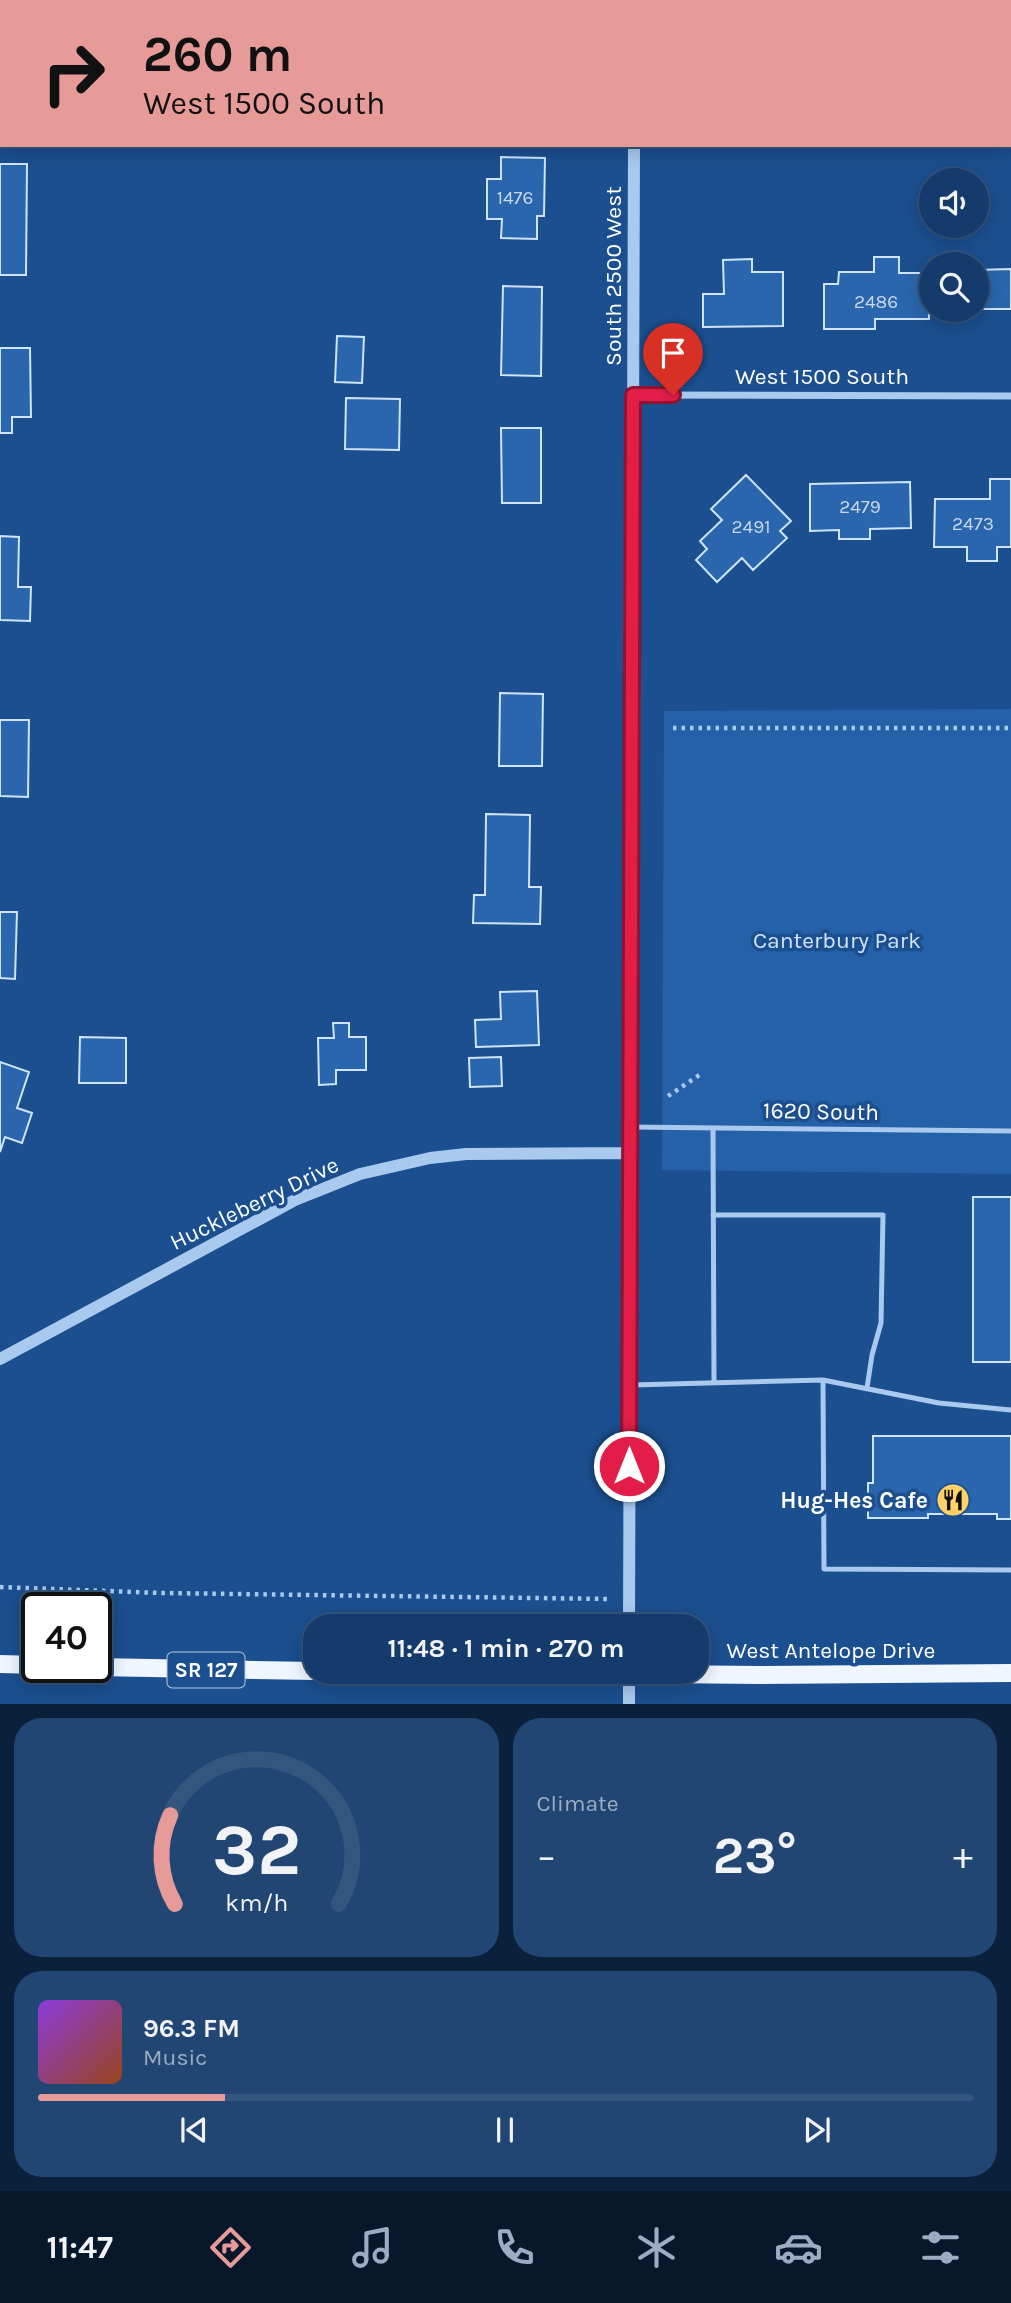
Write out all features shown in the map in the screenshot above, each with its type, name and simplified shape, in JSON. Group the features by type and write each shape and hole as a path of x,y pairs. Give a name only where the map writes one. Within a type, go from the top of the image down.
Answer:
{"main road":[{"path":"0,1664 21,1665"},
{"name":"SR 127","path":"112,1667 303,1671"},
{"name":"West Antelope Drive","path":"709,1673 1011,1673"}],"street":[{"name":"South 2500 West","path":"629,1614 634,147"},
{"name":"West 1500 South","path":"633,395 1011,396"},
{"name":"Huckleberry Drive","path":"0,1359 295,1200 360,1174 430,1158 466,1154 630,1153"},
{"path":"629,1684 629,1704"}],"lane":[{"name":"1620 South","path":"630,1126 1011,1131"},
{"path":"713,1128 714,1382"},
{"path":"713,1214 883,1215 881,1324 872,1355 867,1388"},
{"path":"630,1385 823,1380 939,1403 1011,1410"},
{"path":"823,1380 824,1569 1011,1570"}],"path":[{"path":"674,727 1011,727"},
{"path":"667,1096 701,1074"},
{"path":"0,1587 161,1593 629,1600"}],"green space":[{"name":"Canterbury Park","path":"1011,709 1011,1174 662,1170 664,711"}],"building":[{"path":"501,157 545,158 544,216 537,216 537,239 501,238 502,219 487,219 487,179 501,179"},
{"path":"0,164 27,164 26,275 0,275"},
{"path":"874,257 899,257 899,273 919,273 919,319 875,319 875,329 824,329 824,284 838,284 839,272 874,272"},
{"path":"752,259 752,272 783,272 783,326 703,327 703,294 724,294 723,260"},
{"path":"1011,269 1011,309 989,309 989,270"},
{"path":"503,286 542,287 541,376 501,375"},
{"path":"337,336 364,337 362,383 335,382"},
{"path":"0,348 30,348 31,417 12,417 12,433 0,433"},
{"path":"346,398 400,399 399,450 345,449"},
{"path":"501,428 541,428 541,503 502,503"},
{"path":"746,475 791,521 780,531 787,538 753,570 742,558 717,582 696,560 707,549 700,541 722,520 711,509"},
{"path":"990,479 1011,479 1011,547 997,547 997,561 967,561 967,547 934,547 935,499 990,499"},
{"path":"910,482 911,528 870,529 870,539 839,539 839,530 810,531 810,484"},
{"path":"0,536 19,537 18,587 31,587 30,621 0,620"},
{"path":"500,693 543,694 542,766 499,766"},
{"path":"0,720 29,720 28,797 0,796"},
{"path":"486,814 530,815 529,887 541,887 540,924 473,923 474,895 485,895"},
{"path":"0,912 17,912 15,979 0,978"},
{"path":"537,991 539,1045 476,1047 475,1020 501,1019 500,992"},
{"path":"333,1023 349,1023 349,1037 366,1037 366,1070 336,1070 336,1084 319,1085 318,1038 334,1038"},
{"path":"80,1037 126,1038 126,1083 79,1083"},
{"path":"501,1057 502,1086 470,1087 469,1058"},
{"path":"0,1062 29,1072 17,1108 32,1113 22,1143 5,1137 0,1152"},
{"path":"973,1197 1011,1197 1011,1362 973,1362"},
{"path":"873,1436 1011,1436 1011,1519 997,1519 997,1514 928,1514 928,1518 868,1518 868,1483 873,1483"}],"place":[{"name":"Hug-Hes Cafe","path":"953,1500"}],"route":[{"path":"629,1466 633,395 673,395"}]}
